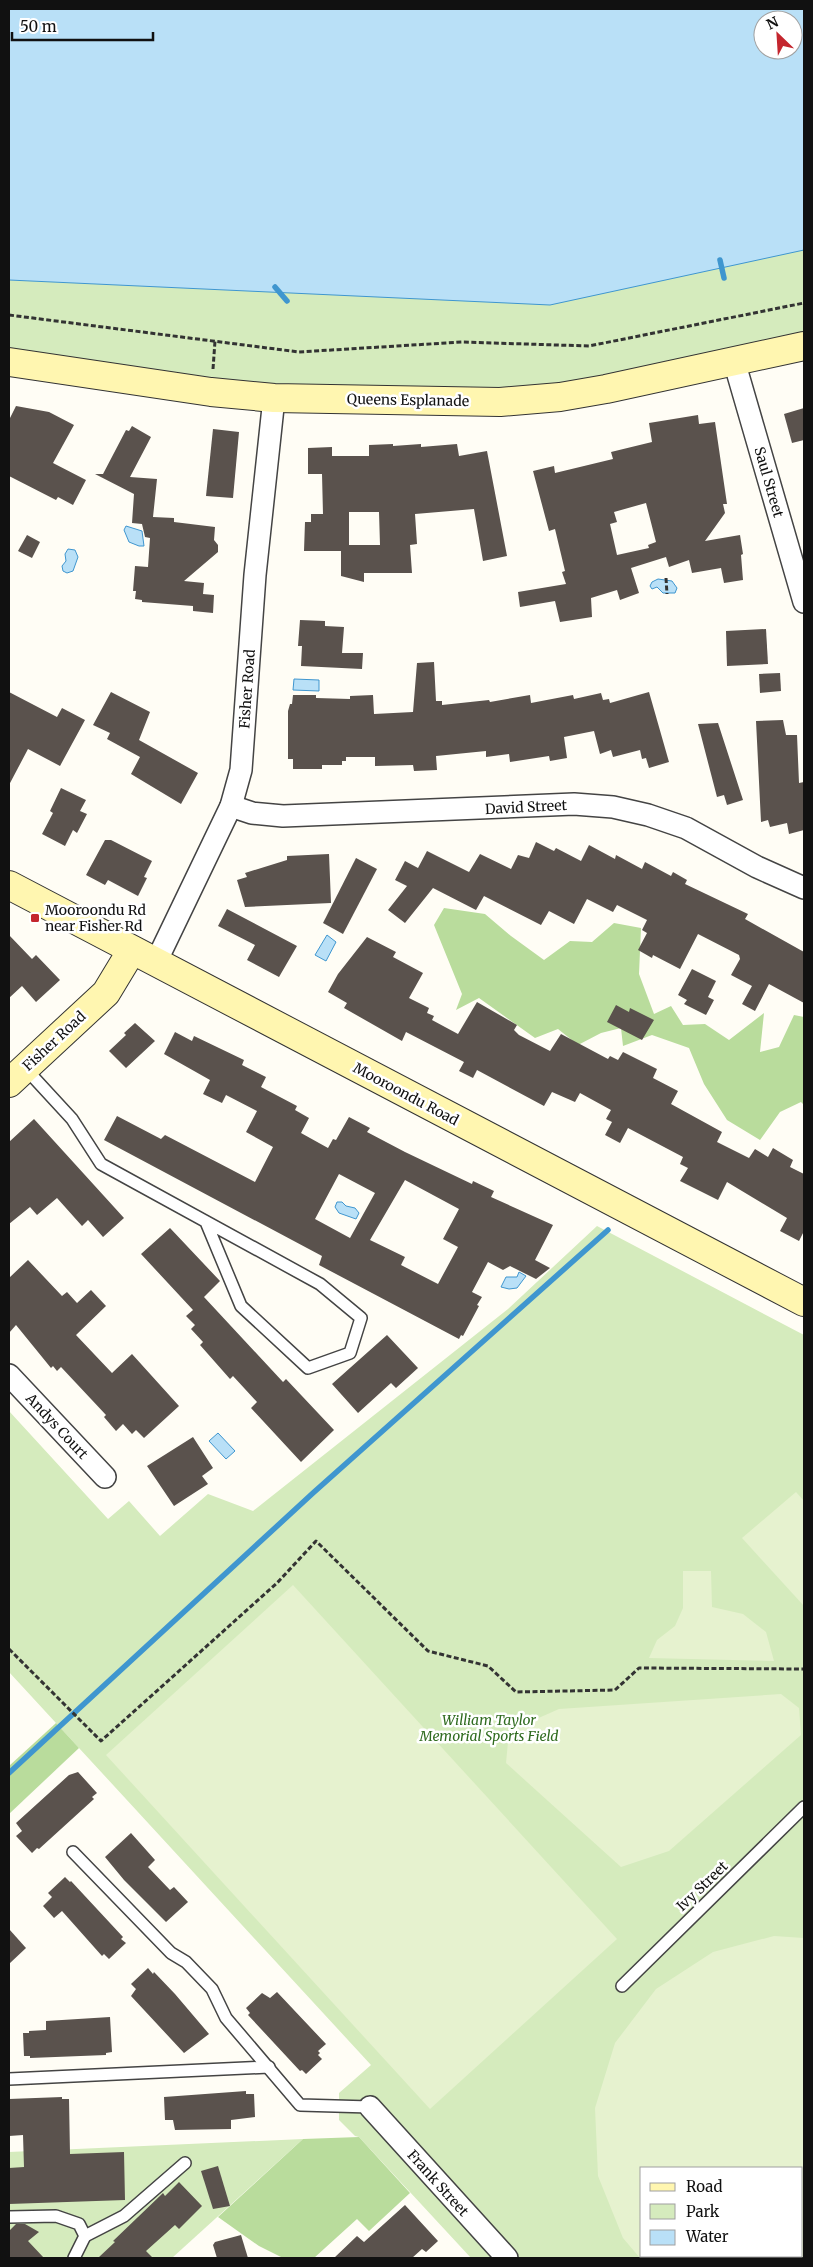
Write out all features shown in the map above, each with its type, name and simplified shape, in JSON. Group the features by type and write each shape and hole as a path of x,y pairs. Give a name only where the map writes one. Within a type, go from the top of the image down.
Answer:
{"street":[{"name":"Queens Esplanade","path":"9,362 211,392 274,398 500,402 560,397 804,346"},
{"name":"Saul Street","path":"734,361 804,602"},
{"name":"Fisher Road","path":"17,1075 144,956 231,806 241,770 255,576 274,398"},
{"name":"David Street","path":"231,806 252,813 283,816 574,804 613,807 648,815 686,828 757,867 804,888"},
{"name":"Mooroondu Road","path":"9,885 804,1302"},
{"name":"Andys Court","path":"9,1375 105,1477"},
{"name":"Frank Street","path":"370,2107 508,2258"}],"lane":[{"path":"17,1075 72,1119 101,1164 320,1284 360,1318 350,1353 308,1368 241,1306 206,1222"},
{"name":"Ivy Street","path":"622,1986 804,1807"},
{"path":"73,1852 170,1953 186,1962 212,1989 226,2018 300,2105 370,2107"},
{"path":"9,2079 269,2067"},
{"path":"74,2258 85,2236 124,2216 185,2163"},
{"path":"9,2217 56,2216 78,2224 85,2236"}],"path":[{"path":"9,314 299,352 462,342 589,346 804,303"},
{"path":"212,377 215,341"},
{"path":"666,578 667,594"},
{"path":"9,1648 100,1741 277,1582 316,1541 428,1652 488,1666 516,1692 615,1690 639,1668 804,1669"}],"green space":[{"path":"804,9 804,346 606,389 274,398 9,362 9,280 277,292 606,36 753,16 753,60 803,60 803,10 797,10"},
{"path":"444,908 485,914 544,960 570,941 592,942 614,923 641,928 639,974 654,1014 671,1006 683,1025 705,1024 729,1040 764,1013 760,1052 779,1047 794,1015 804,1017 804,1105 801,1102 780,1112 760,1140 727,1120 704,1084 689,1048 652,1035 623,1046 621,1028 601,1033 578,1045 558,1029 535,1038 479,998 456,1010 462,994 434,925"},
{"name":"William Taylor Memorial Sports Field","path":"597,1226 804,1335 804,2258 471,2258 359,2137 355,2136 339,2120 339,2093 371,2065 9,1672 9,1411 108,1519 129,1501 160,1536 208,1494 253,1511 508,1309"},
{"path":"796,1492 804,1501 804,1606 742,1538"},
{"path":"683,1571 711,1571 712,1607 743,1614 766,1632 774,1661 649,1658 657,1640 675,1626 683,1608"},
{"path":"293,1585 617,1939 430,2109 106,1755"},
{"path":"781,1694 799,1708 801,1735 669,1851 621,1867 506,1763 509,1731 559,1709"},
{"path":"56,1723 79,1748 9,1814 9,1766"},
{"path":"774,1936 804,1938 804,2258 640,2258 623,2238 598,2176 595,2108 615,2043 656,1989 713,1952"},
{"path":"359,2137 410,2193 369,2231 357,2219 314,2258 283,2258 259,2246 218,2217 303,2139"},
{"path":"303,2139 172,2258 9,2258 9,2152"}],"water":[{"path":"9,9 804,9 804,250 550,305 9,280"},
{"path":"126,526 142,531 144,546 129,542 124,530"},
{"path":"68,549 75,550 78,557 73,571 67,573 63,571 62,566 66,561 65,554"},
{"path":"658,579 672,581 677,588 675,593 663,593 657,587 652,589 650,586 652,582"},
{"path":"294,679 319,680 319,691 293,690"},
{"path":"327,935 336,942 326,961 315,955"},
{"path":"337,1202 342,1202 346,1206 355,1208 359,1213 356,1219 339,1213 335,1207"},
{"path":"519,1272 526,1276 517,1288 501,1287 506,1277 517,1277"},
{"path":"218,1433 235,1451 226,1459 209,1441"}],"building":[{"path":"16,406 49,412 74,425 53,463 86,480 73,505 58,497 56,500 9,476 9,420"},
{"path":"804,408 804,440 792,443 784,414"},
{"path":"698,415 699,424 715,422 727,504 723,504 725,513 705,541 740,535 743,554 741,555 743,580 724,583 721,568 692,573 689,560 669,567 666,557 631,568 639,593 620,600 617,590 591,598 592,617 560,622 555,601 520,607 518,592 566,584 562,572 565,571 555,529 549,531 533,471 554,466 555,473 613,459 611,452 652,442 649,423","holes":["646,503 656,542 648,545 649,548 617,555 610,524 617,522 614,512"]},
{"path":"132,426 151,437 130,477 157,479 153,517 174,518 174,522 215,527 214,540 218,545 218,552 184,581 204,583 203,594 214,595 213,613 193,611 193,606 142,602 142,600 135,599 136,591 133,591 135,566 148,567 150,538 145,537 142,524 132,523 134,494 95,474 103,474 126,430 129,431"},
{"path":"213,429 239,432 233,498 206,496"},
{"path":"421,444 421,447 457,444 459,456 487,451 507,556 483,561 474,509 415,514 417,544 410,545 412,573 364,573 364,582 341,576 341,551 304,551 305,522 311,522 311,514 323,514 322,474 308,474 308,448 332,447 332,456 369,456 369,445","holes":["349,512 379,512 380,545 349,545"]},
{"path":"27,535 40,542 32,558 18,551"},
{"path":"300,620 325,621 325,626 344,627 342,653 363,653 362,669 301,666 302,646 298,646"},
{"path":"766,629 768,664 727,666 726,631"},
{"path":"434,662 436,701 442,701 442,705 489,700 490,702 530,695 531,703 573,695 574,699 601,693 603,700 609,699 610,703 649,692 669,762 649,768 646,758 642,759 640,750 613,757 611,750 600,754 594,731 564,737 567,758 550,761 549,756 510,762 509,754 486,757 486,751 436,756 437,770 414,771 413,765 375,766 375,757 346,757 346,761 342,761 342,765 322,765 322,769 293,769 293,759 288,759 288,711 290,704 292,704 293,695 316,695 316,698 350,699 350,696 373,695 374,714 413,712 417,663"},
{"path":"780,673 781,691 760,693 759,674"},
{"path":"9,692 57,717 62,708 85,720 60,766 28,749 9,785"},
{"path":"111,692 150,712 139,740 198,773 181,804 131,774 140,757 107,739 110,733 93,725"},
{"path":"783,720 786,735 797,735 799,783 804,782 804,830 789,834 787,823 770,827 768,820 761,822 756,721"},
{"path":"718,723 743,800 727,805 724,795 717,797 698,724"},
{"path":"61,788 86,800 80,811 87,814 77,833 73,830 65,846 42,834 53,813 50,811"},
{"path":"105,840 111,840 152,861 144,877 147,878 138,896 108,880 105,885 86,875"},
{"path":"536,842 554,851 556,848 581,861 589,845 615,859 616,855 642,869 645,862 671,876 673,872 687,880 685,884 748,914 745,919 804,952 804,1003 769,984 755,1011 742,1004 752,986 731,975 740,959 739,955 698,934 680,969 653,955 652,958 638,950 647,933 642,930 647,920 617,905 613,912 587,899 574,924 549,911 541,925 484,896 476,910 433,888 405,923 388,910 407,886 395,880 405,861 418,868 427,851 469,872 480,854 511,869 518,855 529,858"},
{"path":"329,854 331,903 245,907 237,880 247,877 245,873 287,860 287,856"},
{"path":"356,858 377,869 343,934 323,923"},
{"path":"227,909 297,946 279,977 247,960 255,945 218,926"},
{"path":"9,935 32,959 36,955 60,980 36,1002 22,986 9,998"},
{"path":"367,937 396,952 393,957 423,973 409,998 429,1008 427,1013 434,1016 432,1020 458,1034 477,1002 517,1025 514,1030 519,1035 550,1051 561,1034 608,1059 610,1056 618,1060 623,1052 657,1069 653,1078 678,1091 671,1104 722,1132 717,1142 749,1158 755,1149 768,1157 773,1148 793,1160 790,1167 804,1174 804,1231 799,1241 780,1231 787,1218 727,1182 718,1200 680,1181 688,1168 680,1164 683,1157 628,1128 620,1143 605,1135 612,1122 606,1119 611,1110 580,1093 575,1102 552,1092 544,1106 477,1070 473,1078 459,1071 464,1062 406,1032 402,1041 344,1008 347,1003 328,992 338,974"},
{"path":"692,969 716,981 708,997 714,1000 706,1015 684,1004 687,1000 678,995"},
{"path":"616,1005 629,1012 630,1008 654,1020 642,1040 607,1022"},
{"path":"135,1023 155,1041 126,1068 109,1051 126,1035 124,1033"},
{"path":"175,1032 192,1041 194,1036 244,1060 242,1065 266,1077 261,1087 297,1106 295,1110 309,1118 301,1133 328,1148 333,1139 336,1140 349,1117 370,1128 367,1132 405,1152 472,1184 473,1181 494,1191 491,1197 553,1225 535,1260 550,1268 536,1279 510,1266 503,1270 488,1262 472,1292 482,1297 477,1305 479,1306 463,1336 461,1335 459,1339 319,1265 322,1256 104,1140 117,1116 161,1139 165,1135 255,1182 273,1147 246,1132 257,1111 226,1095 222,1103 203,1094 210,1080 164,1054","holes":["339,1174 375,1193 350,1238 315,1219","405,1180 459,1209 443,1239 458,1247 438,1284 401,1265 405,1257 370,1240"]},
{"path":"34,1119 124,1218 103,1237 88,1220 82,1226 57,1198 37,1215 30,1207 9,1224 9,1142"},
{"path":"170,1228 220,1281 204,1297 283,1382 286,1379 334,1430 301,1462 251,1408 257,1402 233,1376 230,1379 200,1345 203,1342 191,1329 195,1325 186,1316 193,1310 141,1254"},
{"path":"28,1260 62,1296 67,1292 77,1303 91,1290 106,1306 76,1335 112,1373 132,1354 179,1406 144,1438 136,1430 132,1434 123,1424 116,1431 104,1417 106,1415 61,1367 57,1371 53,1366 51,1368 16,1325 9,1333 9,1278"},
{"path":"387,1335 418,1368 396,1388 391,1383 358,1413 332,1384"},
{"path":"193,1437 213,1468 202,1476 208,1484 174,1506 147,1466"},
{"path":"78,1772 97,1793 92,1797 94,1799 39,1849 37,1848 32,1853 16,1836 22,1831 16,1823 69,1775"},
{"path":"131,1833 155,1860 148,1867 170,1890 174,1887 188,1902 166,1922 124,1880 105,1857"},
{"path":"65,1877 71,1881 123,1937 121,1939 126,1943 109,1959 104,1954 102,1956 62,1911 54,1918 43,1906 52,1897 48,1893"},
{"path":"9,1929 26,1948 9,1964"},
{"path":"148,1968 175,1994 209,2034 184,2053 131,1996 136,1989 131,1984"},
{"path":"277,1992 326,2044 318,2051 320,2053 318,2055 322,2059 306,2074 302,2070 300,2071 248,2015 250,2013 246,2008 262,1993 270,1998"},
{"path":"110,2017 112,2052 106,2053 106,2055 30,2058 30,2056 24,2056 23,2033 46,2030 46,2021"},
{"path":"246,2091 246,2094 254,2094 255,2117 231,2120 231,2129 175,2130 173,2120 165,2120 164,2097"},
{"path":"62,2097 62,2099 69,2099 70,2154 124,2152 125,2200 9,2204 9,2168 24,2167 23,2135 9,2136 9,2099"},
{"path":"218,2166 230,2206 213,2209 201,2171"},
{"path":"179,2182 202,2206 179,2229 175,2225 146,2251 153,2258 98,2258 163,2193 165,2196"},
{"path":"405,2205 438,2241 426,2252 422,2249 412,2258 334,2258 357,2236 364,2242"},
{"path":"16,2224 25,2224 39,2232 28,2241 44,2258 9,2258 9,2231"},
{"path":"241,2235 248,2258 217,2258 213,2245 215,2242"}],"waterway":[{"path":"720,260 724,278"},
{"path":"275,287 287,301"},
{"path":"9,1773 313,1493 608,1230"}],"place":[{"name":"Mooroondu Rd near Fisher Rd","path":"35,918"}]}
